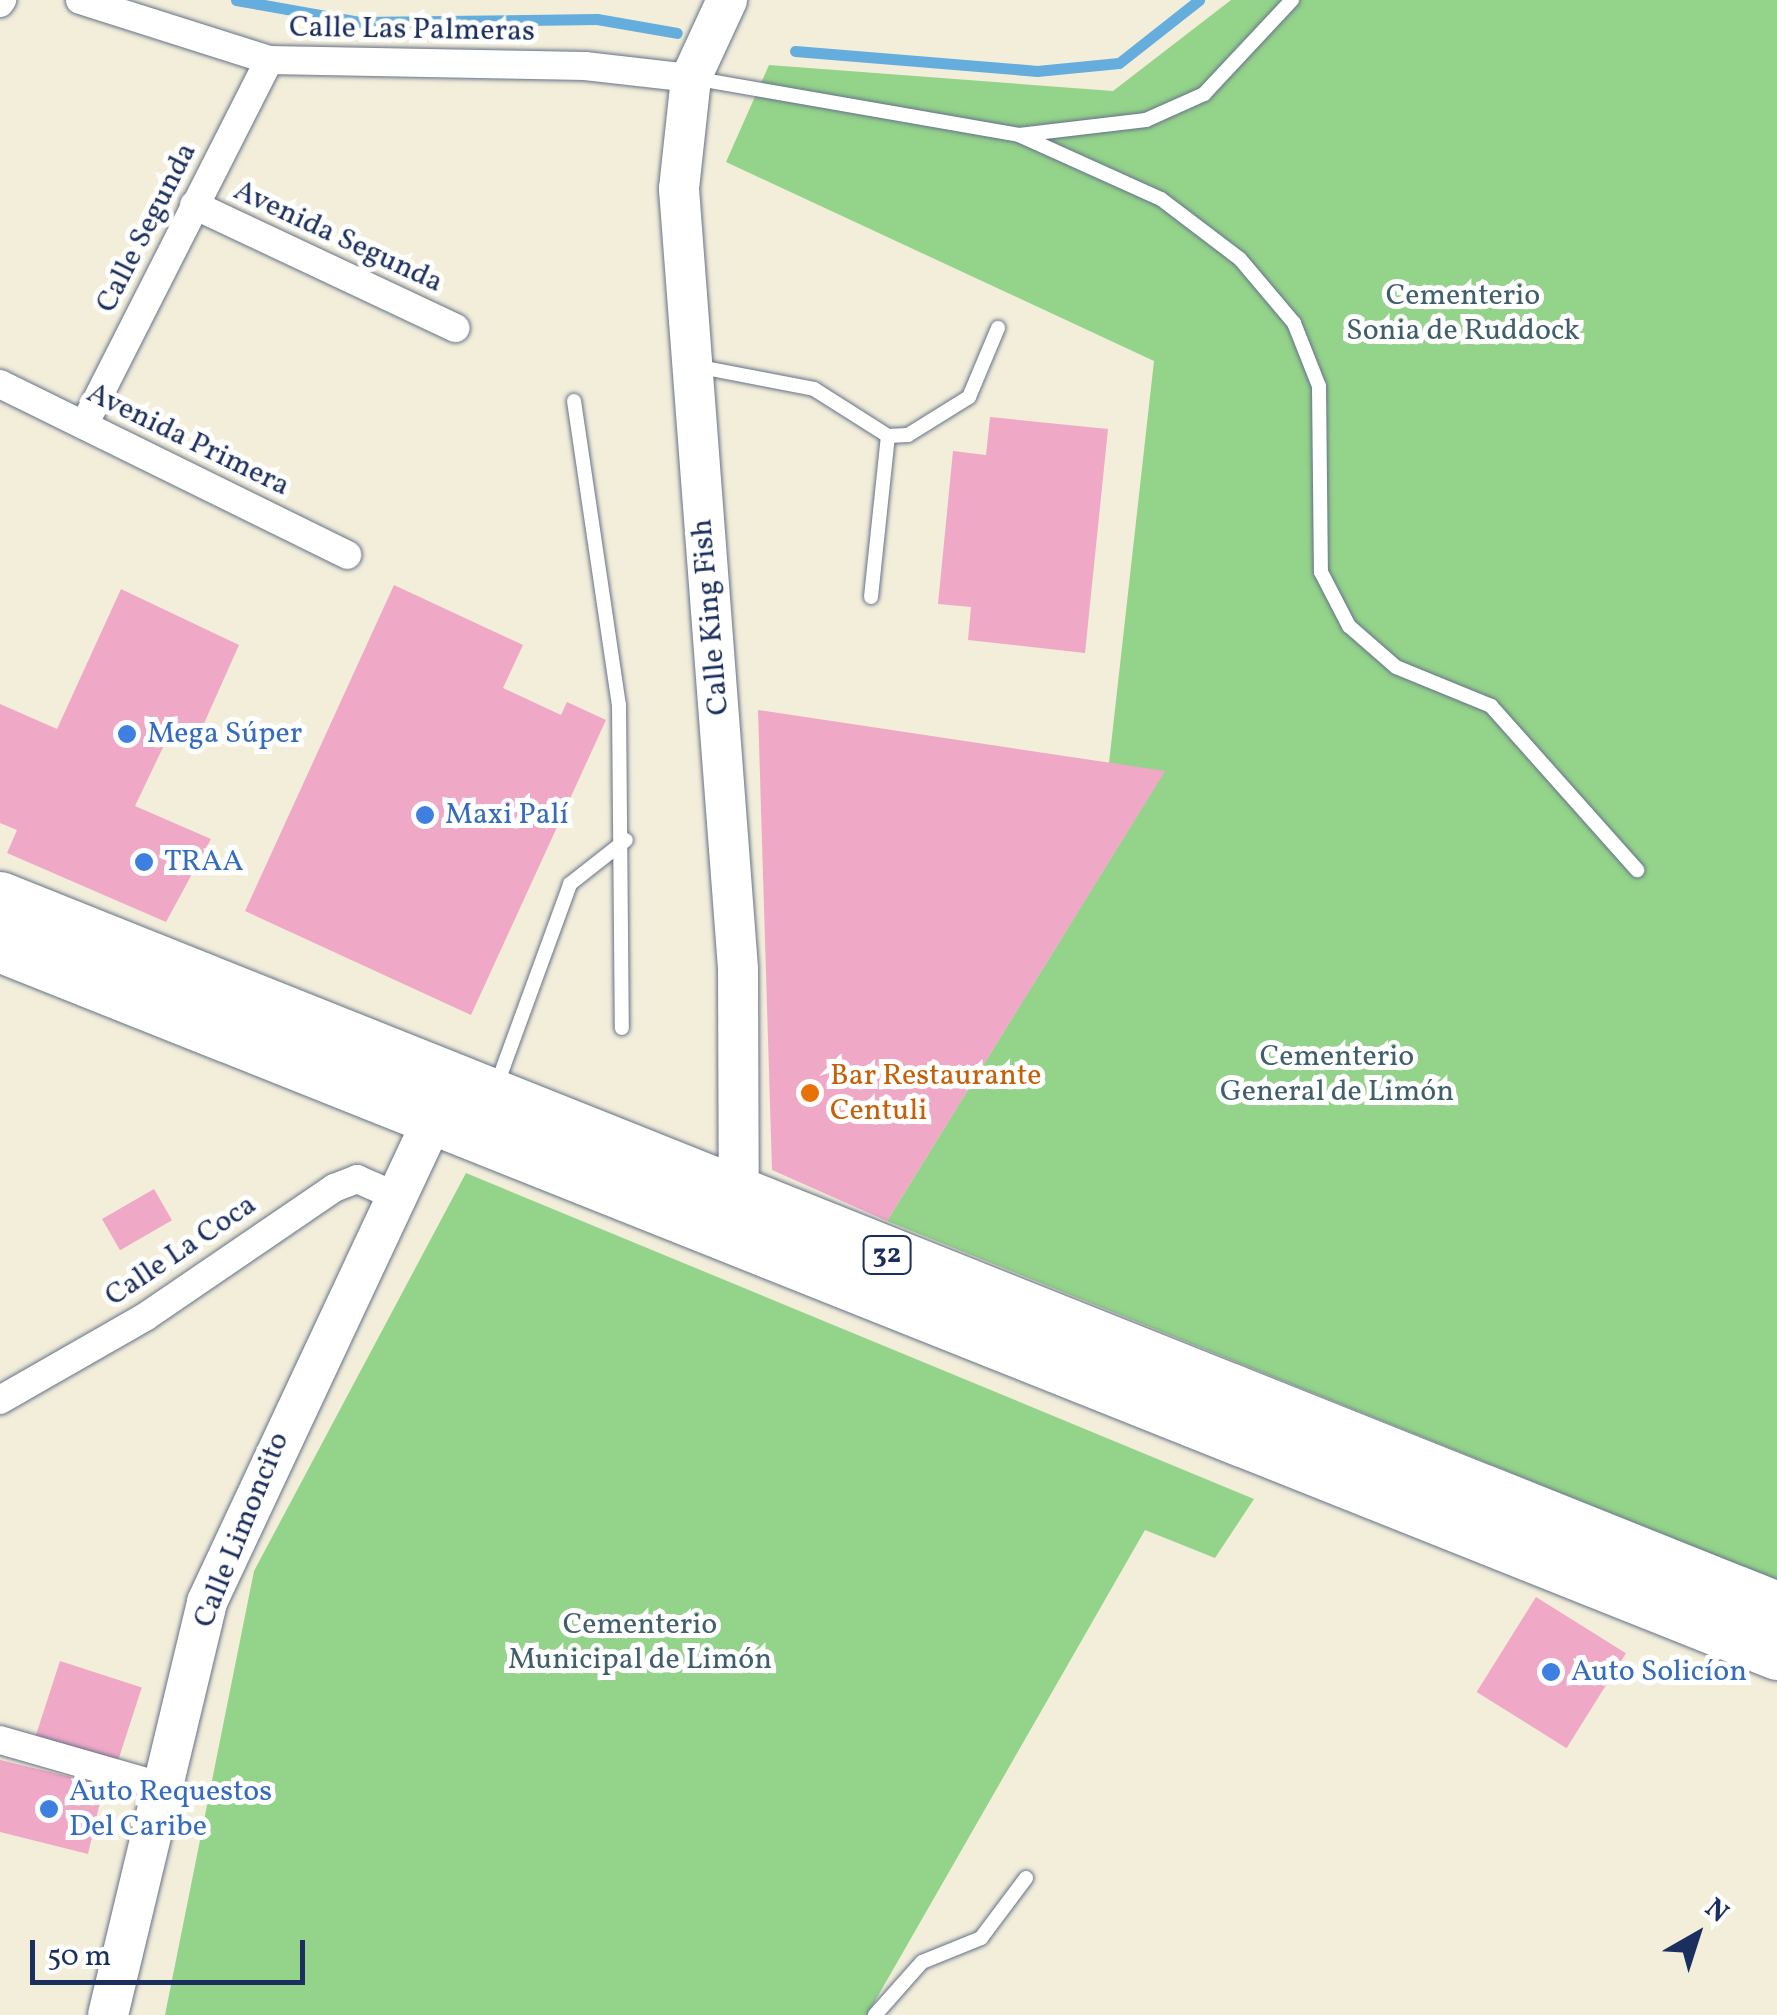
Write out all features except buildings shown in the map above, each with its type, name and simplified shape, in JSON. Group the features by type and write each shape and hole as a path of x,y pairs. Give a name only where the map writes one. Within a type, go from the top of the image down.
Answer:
{"highway":[{"name":"32","path":"0,898 462,1092 738,1220 1777,1654"},
{"name":"32","path":"0,946 462,1092"},
{"name":"32","path":"738,1220 1777,1608"}],"street":[{"name":"Calle Las Palmeras","path":"80,0 268,60 585,66 691,78"},
{"name":"Calle King Fish","path":"727,0 691,78 679,189 689,365 737,950 738,1220"},
{"name":"Calle Segunda","path":"84,426 268,60"},
{"name":"Avenida Segunda","path":"194,204 455,328"},
{"name":"Avenida Primera","path":"0,384 347,555"},
{"name":"Calle Limoncito","path":"108,2015 207,1602 398,1197 462,1092"},
{"name":"Calle La Coca","path":"0,1400 145,1317 334,1188 357,1179 398,1197"},
{"path":"0,1740 160,1786"}],"lane":[{"path":"1018,136 1146,120 1204,94 1292,0"},
{"path":"691,78 1018,136 1161,199 1240,259 1294,322 1319,386 1321,572 1350,626 1396,668 1502,715 1636,870"},
{"path":"888,436 954,414 998,328"},
{"path":"689,365 814,389 888,436"},
{"path":"574,400 619,705 626,840 622,1028"},
{"path":"872,597 888,436"},
{"path":"462,1092 570,884 626,840"},
{"path":"875,2015 922,1962 981,1938 1026,1878"}],"green space":[{"path":"1231,0 1777,0 1777,1580 887,1221 1164,772 1109,763 1154,361 726,162 769,65 1113,91"},
{"name":"Cementerio Municipal de Limón","path":"466,1173 1254,1499 1215,1558 1145,1530 867,2015 165,2015 254,1571"}],"waterway":[{"path":"236,0 359,22 597,19 677,33"},
{"path":"795,51 1037,71 1119,63 1199,0"}],"place":[{"name":"Mega Súper","path":"127,734"},
{"name":"Maxi Palí","path":"425,815"},
{"name":"TRAA","path":"144,862"},
{"name":"Bar Restaurante Centuli","path":"810,1093"},
{"name":"Auto Solicíon","path":"1551,1672"},
{"name":"Auto Requestos Del Caribe","path":"49,1809"}],"park label":[{"name":"Cementerio Sonia de Ruddock","path":"1463,313"},
{"name":"Cementerio General de Limón","path":"1337,1074"}]}
